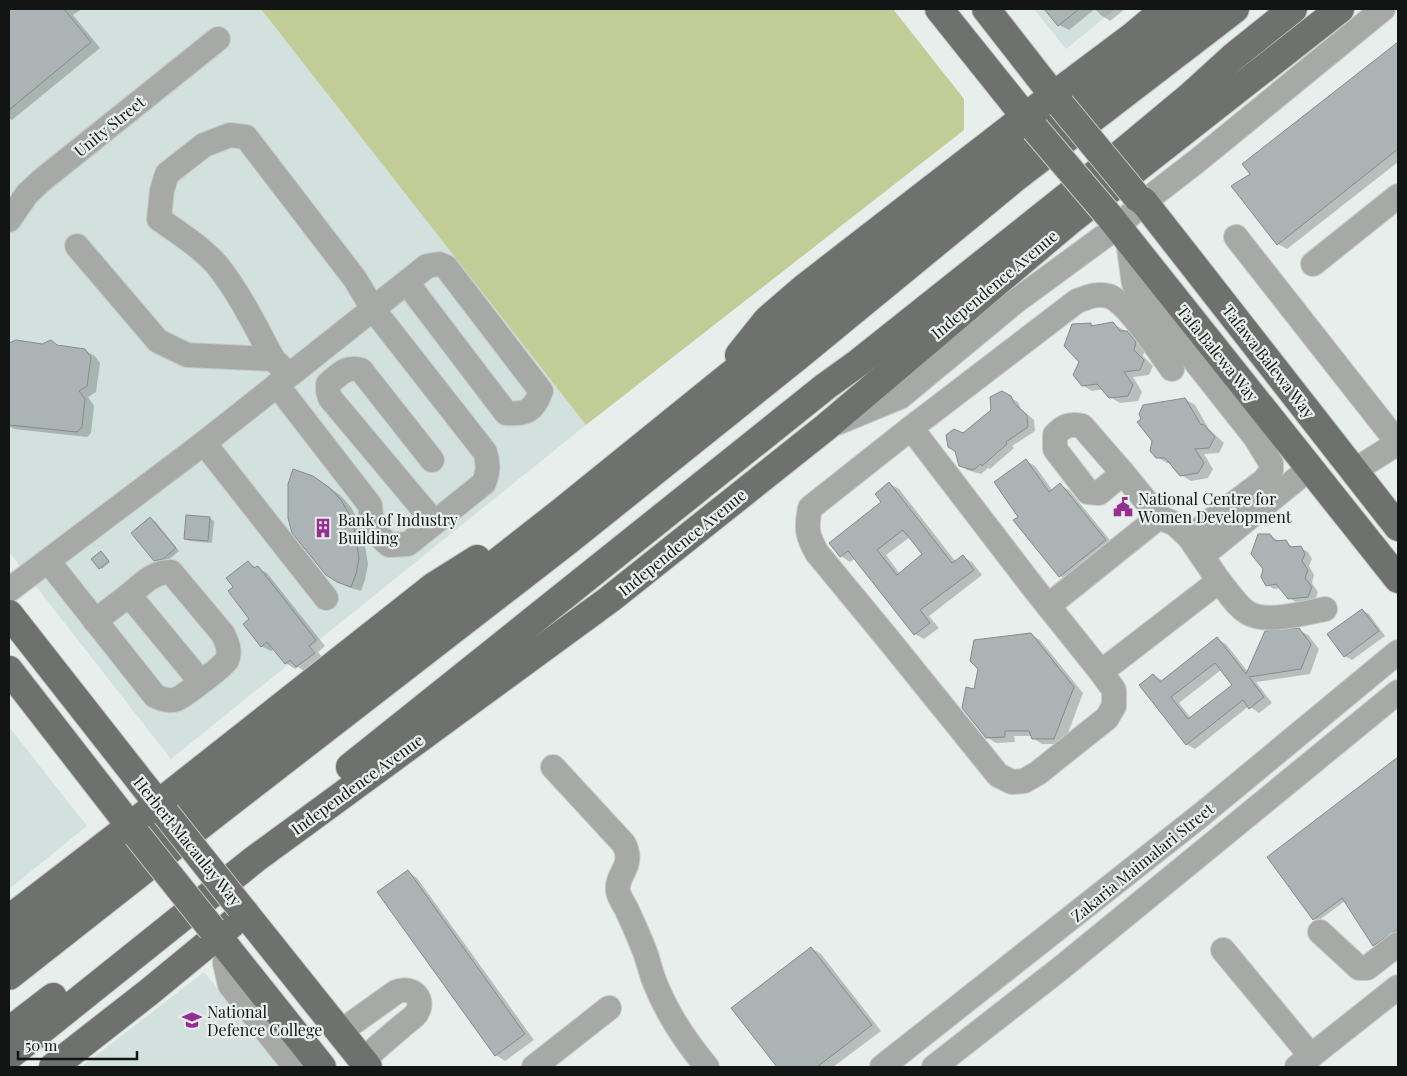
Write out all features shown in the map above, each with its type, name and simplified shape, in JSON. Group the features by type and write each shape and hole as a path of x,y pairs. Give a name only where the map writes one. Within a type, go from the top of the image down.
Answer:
{"main road":[{"name":"Tafa Balewa Way","path":"939,9 1118,228 1398,579"},
{"path":"986,9 1057,100 1141,200"},
{"path":"773,328 811,282 1031,122 1165,9"},
{"path":"9,948 208,788 551,520 723,381 742,350 995,166 1199,9"},
{"path":"9,976 215,814 570,540 1016,178 1235,9"},
{"name":"Independence Avenue","path":"9,1031 371,750 826,386 866,357 1123,152 1189,97 1233,57 1294,9"},
{"name":"Independence Avenue","path":"9,1056 255,859 610,599 826,427 1067,223 1340,9"},
{"name":"Tafawa Balewa Way","path":"1141,200 1398,526"},
{"path":"9,918 162,809 434,586 464,566 551,520"},
{"name":"Herbert Macaulay Way","path":"9,614 365,1064"},
{"path":"9,670 133,831 322,1067"},
{"path":"53,1067 219,937 243,910"}],"street":[{"path":"826,427 900,397 1016,301 1118,228 1141,200 1197,161 1383,9"},
{"name":"Unity Street","path":"9,220 28,194 42,180 218,38"},
{"path":"1246,83 1336,47"},
{"path":"230,135 246,137 355,279 373,309 486,452 488,462 488,474 484,483 408,544 389,545 377,534 372,522 370,505 280,373 239,296 216,264 189,240 159,219 162,190 167,174 204,145 230,135"},
{"path":"1313,264 1398,196"},
{"path":"1118,228 1134,284 1255,437 1271,463 1271,471 1264,480 1195,546"},
{"path":"1236,237 1398,443 1354,470"},
{"path":"77,246 158,341 187,355 280,373"},
{"path":"9,590 204,443 280,373 373,309 427,266 439,264 446,267 541,391 538,401 530,410 518,414 506,413 407,282"},
{"path":"910,428 1114,690 1114,706 1107,718 1038,773 1024,781 1012,782 998,775 817,553 809,540 807,524 810,508 910,428 1077,301 1094,295 1110,296 1125,307 1172,369"},
{"path":"432,460 361,370 354,368 345,370 328,384 330,398 434,522"},
{"path":"204,443 326,598"},
{"path":"1195,546 1310,468"},
{"path":"1123,473 1158,517 1175,524 1195,546 1219,581 1240,607 1248,613 1266,618 1325,609"},
{"path":"1048,606 1158,517"},
{"path":"48,561 95,621 155,696 165,700 177,700 226,663 229,654 223,634 170,572 156,574 95,621"},
{"path":"1101,672 1219,581"},
{"path":"129,595 201,682"},
{"name":"Zakaria Maimalari Street","path":"882,1067 1201,816 1398,652"},
{"name":"Zakaria Maimalari Street","path":"934,1067 960,1059 1022,998 1224,836 1398,692"},
{"path":"553,767 624,844 628,858 619,881 618,890 621,899 644,948 654,981 664,1004 707,1067"},
{"path":"1320,932 1358,968 1367,968 1398,944"},
{"path":"219,937 230,985 295,1067"},
{"path":"1223,950 1304,1061 1398,987"},
{"path":"1000,975 1022,998"},
{"path":"340,1032 402,989 411,990 416,994 419,1003 415,1014 365,1064"},
{"path":"534,1067 609,1008"}],"shaded area":[{"path":"9,9 261,9 586,425 171,759 9,552"},
{"path":"1034,9 1115,9 1066,49"},
{"path":"9,727 87,826 9,889"},
{"name":"National Defence College","path":"204,972 279,1067 81,1067"}],"green space":[{"path":"261,9 893,9 964,99 964,130 586,425"}],"building":[{"path":"9,9 64,9 91,42 9,110"},
{"path":"1044,9 1079,9 1058,26"},
{"path":"1398,42 1398,149 1277,245 1231,186 1250,174 1242,164"},
{"path":"1113,322 1120,331 1127,331 1136,342 1134,350 1144,360 1140,370 1124,372 1133,385 1128,396 1109,398 1097,384 1082,386 1073,375 1079,362 1064,346 1072,324 1091,323 1091,326"},
{"path":"16,340 42,344 51,340 57,345 85,349 91,357 87,386 79,391 85,399 82,427 77,432 9,425 9,343"},
{"path":"1002,391 1011,396 1014,403 1027,415 1028,427 1006,442 1007,444 982,466 981,464 973,470 959,466 955,451 948,447 946,435 954,429 963,433 991,410 990,397"},
{"path":"1185,398 1201,425 1203,424 1215,437 1209,448 1195,449 1204,463 1198,473 1180,476 1165,458 1156,458 1150,451 1152,441 1137,422 1141,419 1139,414 1143,405"},
{"path":"1026,459 1049,492 1060,483 1106,540 1059,577 1013,520 1018,517 994,482"},
{"name":"Bank of Industry Building","path":"293,469 313,476 330,488 341,500 353,521 359,558 351,587 337,582 326,575 292,533 288,518 288,484"},
{"path":"889,482 952,563 963,555 974,570 920,610 930,623 914,635 848,551 840,557 829,543 881,502 875,494","holes":["903,530 922,554 897,575 877,550"]},
{"path":"186,515 210,517 208,541 184,539"},
{"path":"150,517 176,548 163,559 154,561 131,533"},
{"path":"1258,534 1270,534 1275,541 1286,540 1290,547 1301,546 1305,554 1302,561 1308,570 1305,578 1312,587 1308,597 1288,599 1276,584 1266,586 1261,577 1263,569 1251,554"},
{"path":"101,551 109,561 99,569 91,559"},
{"path":"248,561 254,568 258,566 316,640 309,646 315,653 296,667 290,660 285,664 267,642 261,647 243,624 249,619 228,591 233,587 226,578"},
{"path":"1362,609 1379,631 1344,657 1327,634"},
{"path":"1299,628 1311,644 1301,669 1249,677 1264,697 1249,709 1243,700 1186,745 1139,685 1153,674 1160,682 1217,637 1246,674 1265,631","holes":["1215,663 1232,685 1188,719 1171,697"]},
{"path":"1031,633 1074,687 1054,739 1032,739 1029,731 1005,731 1005,737 986,738 962,708 966,687 974,689 978,669 970,661 974,640"},
{"path":"1398,757 1398,929 1373,946 1342,898 1313,920 1267,857"},
{"path":"408,870 525,1034 495,1056 377,892"},
{"path":"811,947 872,1025 817,1067 777,1067 731,1008"}],"place":[{"name":"National Centre for Women Development","path":"1123,507"},
{"name":"Bank of Industry Building","path":"323,528"},
{"name":"National Defence College","path":"192,1020"}]}
